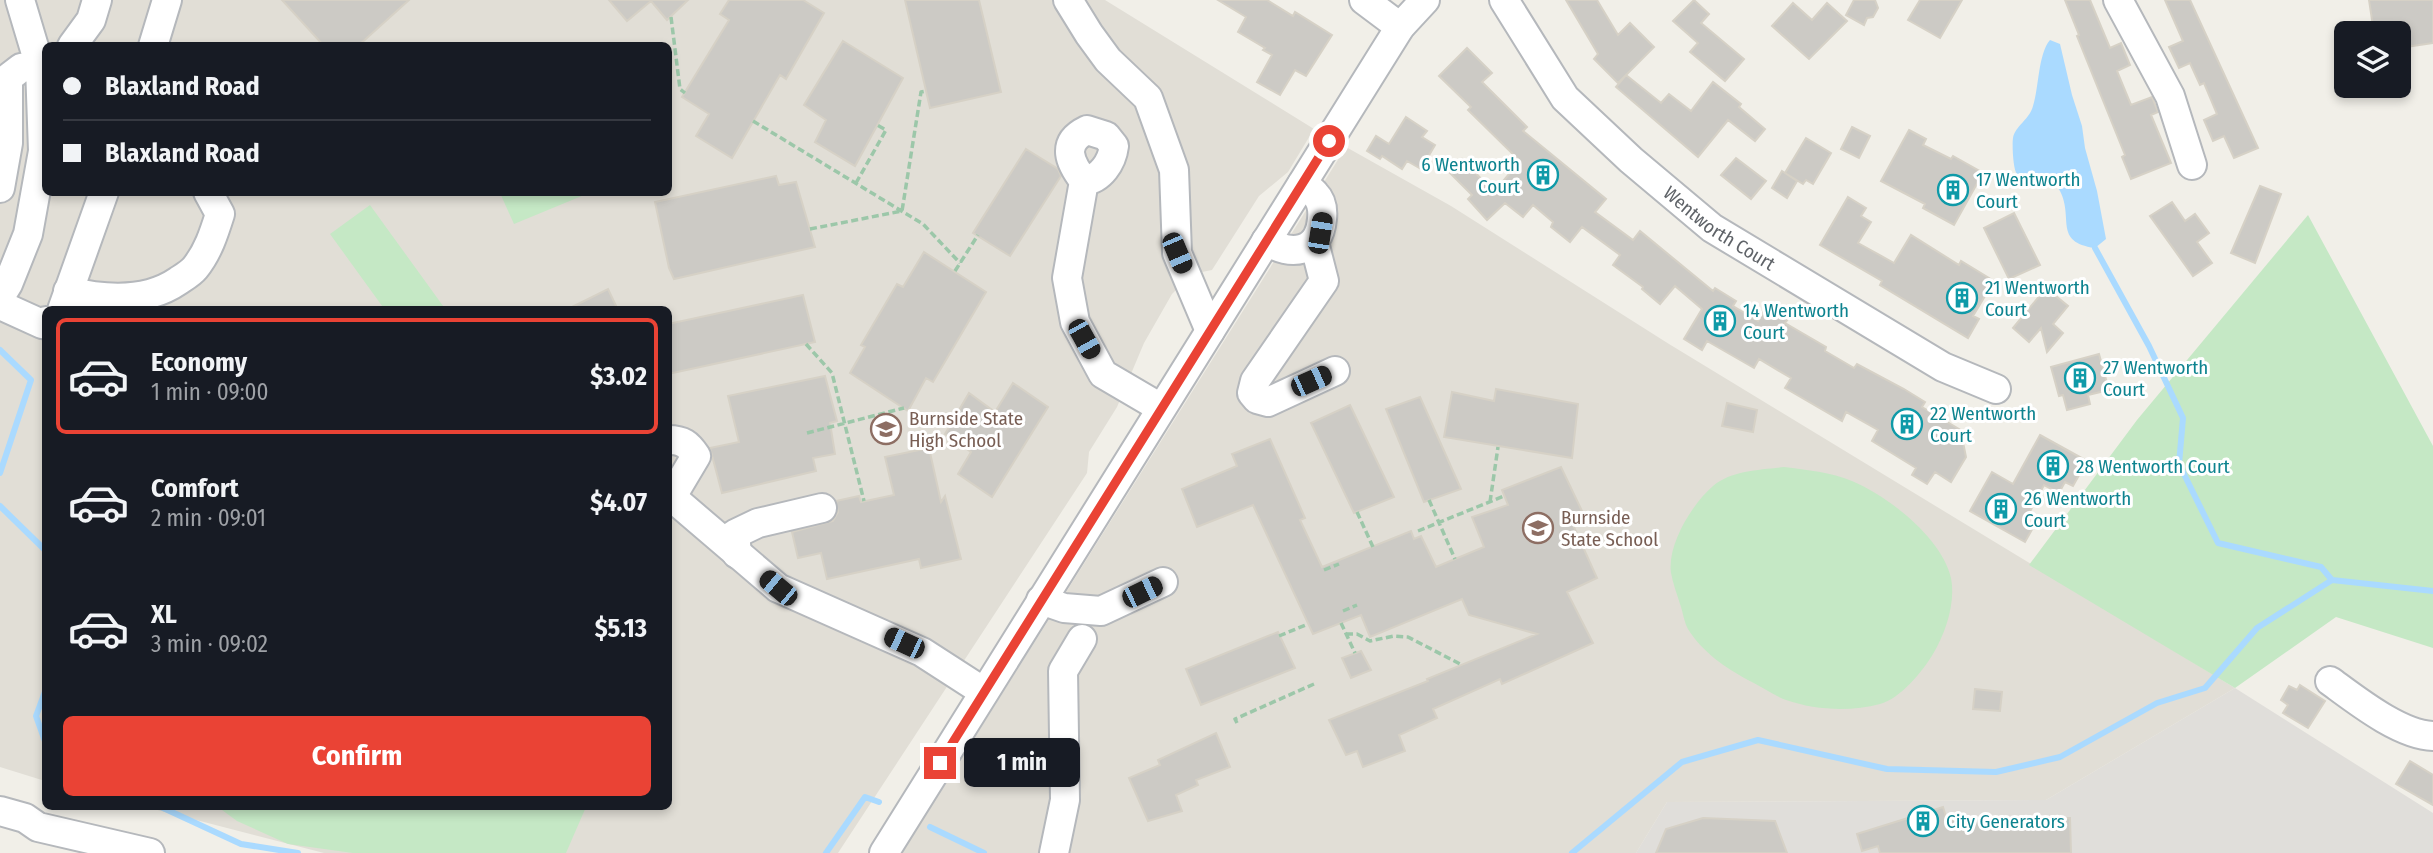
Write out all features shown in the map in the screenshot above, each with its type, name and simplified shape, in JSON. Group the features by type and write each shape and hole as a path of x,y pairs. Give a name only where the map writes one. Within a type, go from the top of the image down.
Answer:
{"street":[{"path":"20,0 42,63"},
{"path":"75,42 90,20 97,0"},
{"path":"154,42 167,0"},
{"path":"1068,0 1108,60 1148,98 1174,170 1177,253 1210,331"},
{"path":"1364,0 1400,27"},
{"path":"897,847 984,692 1041,600 1400,27 1425,0"},
{"name":"Wentworth Court","path":"1504,0 1565,99 1631,160 1712,228 1942,367 1996,389"},
{"path":"2118,0 2169,96 2192,165"},
{"path":"0,188 8,143 8,78 21,68 42,66"},
{"path":"0,297 28,234 42,156"},
{"path":"1084,181 1067,278 1074,322 1103,374 1161,408"},
{"path":"1266,241 1278,248 1299,250 1314,242 1320,233 1323,206 1315,193 1302,184"},
{"path":"103,196 65,300 89,296 120,299 162,291 194,270 212,240 220,214 210,196"},
{"path":"1314,242 1324,281 1255,381 1252,393 1257,399 1268,402 1335,371"},
{"path":"0,305 42,324"},
{"path":"672,440 689,445 696,456 672,493"},
{"path":"672,498 778,588 922,652 984,692"},
{"path":"737,554 734,534 758,523 822,508"},
{"path":"1041,600 1064,608 1101,611 1163,582"},
{"path":"1054,853 1065,800 1063,671 1082,639"},
{"path":"2330,681 2410,731 2433,736"},
{"path":"0,811 24,818 38,827 150,853"},
{"path":"0,827 38,827"}],"path":[{"path":"671,17 680,89 685,93"},
{"path":"902,211 921,92 926,91"},
{"path":"753,121 923,224 960,263"},
{"path":"856,183 886,130 877,125"},
{"path":"810,229 902,211"},
{"path":"955,271 978,235"},
{"path":"806,344 832,373 864,501"},
{"path":"807,433 904,408"},
{"path":"1490,502 1498,447"},
{"path":"1418,531 1504,496"},
{"path":"1429,500 1455,559"},
{"path":"1357,512 1373,547"},
{"path":"1324,570 1339,564"},
{"path":"1343,611 1357,606"},
{"path":"1341,623 1355,653"},
{"path":"1279,636 1308,624"},
{"path":"1346,634 1357,634 1370,641 1394,636 1408,637 1462,665"},
{"path":"1237,723 1235,719 1314,684"}],"shaded area":[{"name":"Burnside State High School","path":"0,0 1105,0 1314,129 1288,172 1259,196 1212,270 1192,274 1172,294 1144,343 1117,407 1089,452 1087,473 838,853 324,853 158,810 672,810 672,306 42,306 42,780 0,767"},
{"name":"Burnside State School","path":"1346,147 1451,206 1669,344 2235,688 2046,800 1667,802 1636,853 902,853"},
{"path":"2235,688 2433,813 2433,853 1636,853 1667,802 2046,800"}],"green space":[{"path":"501,196 582,196 514,224"},
{"path":"370,205 443,306 382,306 330,234"},
{"path":"2308,215 2433,446 2433,648 2336,617 2235,688 2029,565 2137,420"},
{"path":"1784,467 1836,475 1866,488 1912,520 1937,548 1946,563 1951,578 1952,598 1942,637 1917,676 1888,701 1869,707 1845,709 1821,708 1786,700 1723,665 1700,645 1687,626 1671,573 1671,562 1677,538 1689,514 1713,486 1729,477"},
{"path":"222,810 585,810 566,853 353,853 288,844 237,821"}],"water":[{"path":"2050,40 2060,44 2097,191 2106,239 2095,248 2082,245 2069,234 2064,201 2056,186 2045,181 2022,178 2015,168 2013,138 2031,111 2043,54"}],"building":[{"path":"282,0 409,0 362,42 320,42"},
{"path":"609,0 688,0 667,20 651,1 627,21"},
{"path":"729,0 803,0 824,13 786,79 780,75 732,158 696,136 709,114 682,97 729,20 720,14"},
{"path":"905,0 979,0 1001,92 930,108"},
{"path":"1218,0 1267,0 1293,16 1295,12 1332,35 1306,76 1295,70 1280,95 1257,82 1272,55 1238,32 1246,17"},
{"path":"1566,0 1597,0 1618,35 1630,23 1654,47 1618,83 1594,59 1598,54"},
{"path":"1694,0 1709,14 1701,23 1744,59 1725,81 1690,52 1698,43 1673,21"},
{"path":"1854,0 1875,0 1878,8 1873,17 1867,18 1864,25 1846,15"},
{"path":"1920,0 1962,0 1940,38 1908,20"},
{"path":"2065,0 2090,0 2110,48 2121,43 2130,65 2117,71 2131,105 2152,97 2158,112 2151,115 2171,163 2131,179 2122,157 2125,155"},
{"path":"2165,0 2190,0 2258,148 2234,158 2224,136 2213,141 2204,120 2217,114 2204,83 2200,85 2190,63 2179,68 2169,47 2183,41"},
{"path":"2369,0 2433,0 2433,43 2411,46 2411,21 2372,21"},
{"path":"1793,3 1812,20 1827,3 1847,21 1809,59 1772,26"},
{"path":"843,41 903,78 855,166 815,142 826,120 804,105"},
{"path":"1467,48 1492,73 1482,82 1527,127 1523,131 1606,199 1595,212 1633,240 1640,231 1713,291 1715,288 1736,301 1733,306 1758,321 1767,306 1788,319 1785,323 1826,347 1825,351 1854,368 1857,364 1904,389 1925,402 1922,407 1964,432 1966,457 1951,482 1935,472 1927,484 1912,475 1916,468 1872,441 1878,430 1846,412 1842,421 1785,388 1791,378 1759,359 1754,368 1707,341 1702,350 1684,339 1702,309 1675,286 1660,304 1642,289 1643,287 1613,265 1620,255 1582,227 1570,242 1551,227 1553,222 1533,205 1523,217 1505,203 1487,220 1468,199 1472,195 1449,172 1462,159 1494,192 1520,161 1468,110 1471,107 1439,76"},
{"path":"1626,75 1661,103 1669,94 1691,111 1713,82 1741,104 1739,107 1765,129 1755,141 1728,120 1698,157 1616,87"},
{"path":"1406,117 1427,131 1422,137 1435,145 1421,169 1407,161 1402,169 1382,156 1380,159 1367,151 1376,136 1389,144"},
{"path":"1852,127 1870,136 1859,158 1841,149"},
{"path":"1909,130 1926,139 1923,145 1951,159 1953,156 1983,173 1954,225 1923,208 1925,204 1881,181"},
{"path":"1806,138 1831,153 1813,184 1806,180 1803,184 1785,173"},
{"path":"1026,149 1058,169 1061,176 1010,256 973,233"},
{"path":"1736,158 1766,181 1751,199 1721,175"},
{"path":"1782,171 1797,181 1787,198 1772,188"},
{"path":"776,176 779,185 796,182 815,247 674,279 669,268 655,202"},
{"path":"2260,186 2281,194 2255,263 2231,253"},
{"path":"1848,197 1866,208 1861,216 1871,222 1858,243 1894,263 1911,235 1959,265 1961,261 1994,281 1973,316 1979,319 1968,338 1880,285 1882,281 1820,245"},
{"path":"2172,202 2185,221 2195,214 2209,233 2197,242 2212,263 2193,276 2150,216"},
{"path":"2014,213 2040,265 2009,279 1984,228"},
{"path":"924,252 986,292 933,382 926,378 908,411 850,373 865,347 861,345 897,284 903,287"},
{"path":"2046,288 2068,306 2053,324 2063,333 2047,352 2041,328 2029,342 2013,328"},
{"path":"608,289 616,306 574,306"},
{"path":"803,295 815,342 672,373 672,323"},
{"name":"27 Wentworth Court","path":"2099,354 2109,390 2088,395 2090,404 2067,410 2063,395 2059,396 2051,367"},
{"path":"825,376 837,421 830,423 835,454 813,458 816,471 722,493 710,448 739,442 728,396"},
{"path":"1013,383 1048,407 992,497 958,474 971,452 945,434 969,393 995,412"},
{"path":"1496,389 1578,404 1572,458 1444,437 1452,392 1494,401"},
{"path":"1420,397 1461,489 1424,502 1386,409"},
{"path":"1727,403 1757,410 1753,432 1722,426"},
{"path":"1350,405 1394,497 1354,513 1311,423"},
{"path":"2040,435 2087,461 2073,486 2065,482 2059,493 2044,485 2025,521 2034,526 2025,542 1970,511 1992,472 2013,484"},
{"path":"1270,439 1305,518 1300,520 1322,567 1411,531 1414,539 1421,536 1436,567 1484,547 1472,517 1508,505 1502,490 1561,467 1582,511 1569,516 1597,578 1567,592 1593,643 1502,684 1500,679 1433,709 1437,718 1399,735 1405,751 1363,767 1357,751 1346,755 1329,720 1537,634 1469,615 1462,599 1370,637 1361,615 1313,634 1253,505 1197,527 1182,489 1237,466 1232,454"},
{"path":"929,448 941,502 945,496 961,559 921,568 919,559 827,579 821,553 798,558 792,532 833,521 838,512 836,501 859,496 861,502 894,495 885,457"},
{"path":"1278,632 1295,668 1201,705 1186,669"},
{"path":"1361,651 1371,670 1351,678 1342,658"},
{"path":"2300,685 2325,701 2308,728 2283,713 2288,705 2281,700 2289,686 2297,690"},
{"path":"1975,689 2002,692 2000,711 1973,709"},
{"path":"1216,733 1230,767 1196,780 1198,785 1176,795 1182,811 1148,821 1129,778 1160,765 1158,760"},
{"path":"2410,761 2433,775 2433,805 2396,784"},
{"path":"1943,807 1947,820 2070,818 2071,853 1880,853 1878,846 1862,851 1857,834"},
{"path":"1703,818 1775,821 1787,853 1656,853 1666,829"}],"waterway":[{"path":"2095,248 2149,346 2183,418 2179,464 2218,543 2321,567 2332,580"},
{"path":"0,350 31,380 0,473"},
{"path":"0,506 42,547"},
{"path":"1572,853 1682,762 1758,740 1887,769 1996,772 2060,757 2157,703 2205,688 2257,628 2332,580 2433,591"},
{"path":"42,700 36,716 42,733"},
{"path":"826,853 865,797 879,802"},
{"path":"167,810 241,844 298,853"},
{"path":"930,827 984,853"}],"place":[{"name":"6 Wentworth Court","path":"1543,175"},
{"name":"17 Wentworth Court","path":"1953,190"},
{"name":"21 Wentworth Court","path":"1962,298"},
{"name":"14 Wentworth Court","path":"1720,321"},
{"name":"27 Wentworth Court","path":"2080,378"},
{"name":"22 Wentworth Court","path":"1907,424"},
{"name":"Burnside State High School","path":"886,429"},
{"name":"28 Wentworth Court","path":"2053,466"},
{"name":"26 Wentworth Court","path":"2001,509"},
{"name":"Burnside State School","path":"1538,528"},
{"name":"City Generators","path":"1923,821"}],"route":[{"path":"940,763 1329,141"}]}
